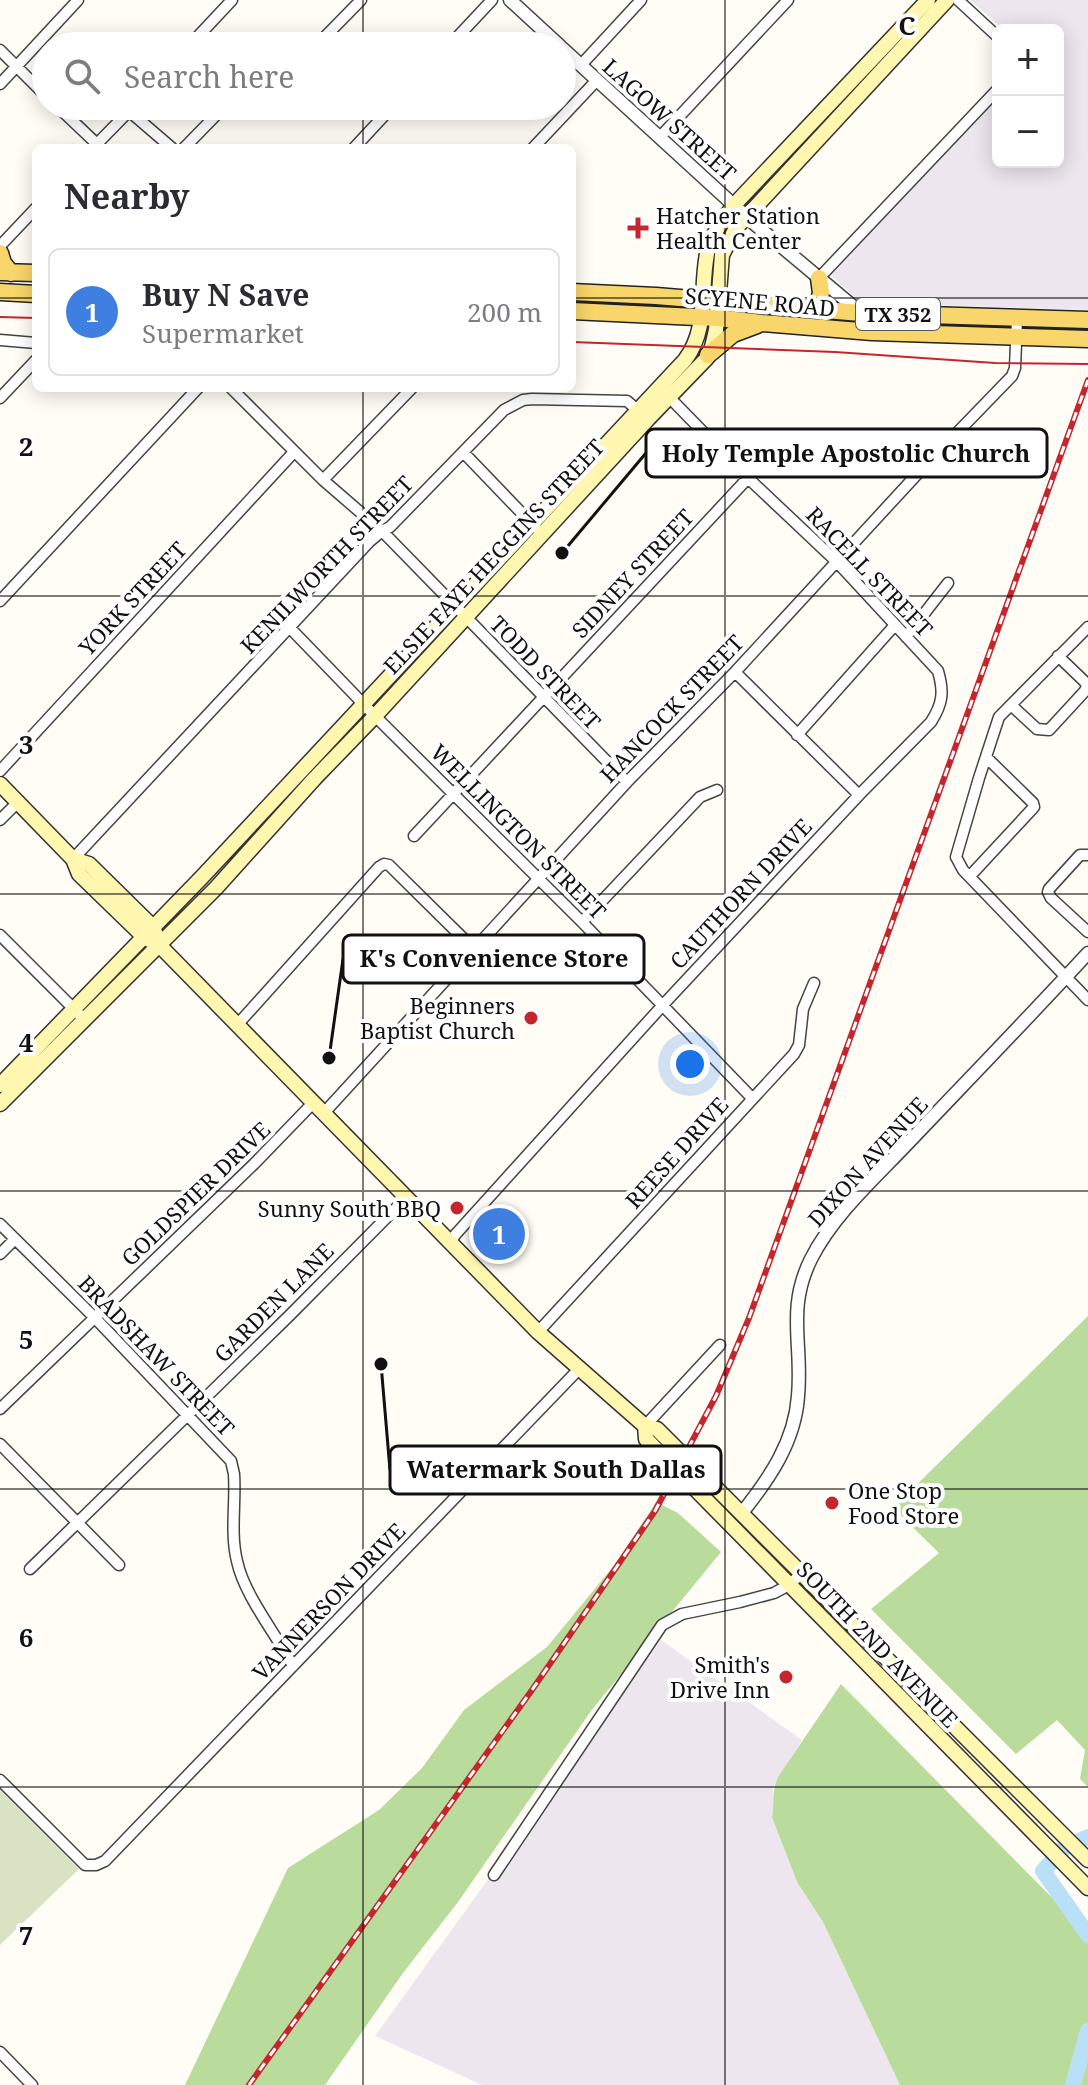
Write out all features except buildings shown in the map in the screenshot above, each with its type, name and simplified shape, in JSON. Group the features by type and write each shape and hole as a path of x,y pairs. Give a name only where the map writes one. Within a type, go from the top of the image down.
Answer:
{"main road":[{"name":"ELSIE FAYE HEGGINS STREET","path":"643,415 670,398 695,372 714,341 708,250 721,222 928,0"},
{"name":"ELSIE FAYE HEGGINS STREET","path":"80,1015 149,932 455,606 537,529 643,415 697,341 710,309 722,255 730,237 947,0"},
{"path":"0,253 5,272 32,273"},
{"path":"807,310 818,304 821,293 819,278"},
{"path":"0,292 32,294"},
{"name":"SCYENE ROAD","path":"576,292 710,309 762,323 872,332 1088,339"},
{"name":"SCYENE ROAD","path":"576,311 807,310 1088,320"},
{"path":"708,355 733,334 762,323"},
{"name":"ELSIE FAYE HEGGINS STREET","path":"2,1095 80,1015 159,945 216,888 315,778 467,619 537,529"},
{"name":"SOUTH 2ND AVENUE","path":"0,784 73,859 79,874 149,932 538,1332 645,1426 657,1429 789,1585 1088,1888"},
{"path":"202,877 216,888"},
{"name":"SOUTH 2ND AVENUE","path":"737,1520 802,1573 1088,1859"},
{"path":"998,1799 1014,1784"}],"street":[{"path":"48,32 78,0"},
{"path":"202,32 232,0"},
{"path":"330,32 361,0"},
{"path":"462,32 492,0"},
{"name":"LAGOW STREET","path":"510,0 545,32"},
{"path":"581,65 641,0"},
{"path":"660,137 788,0"},
{"path":"958,0 992,31"},
{"path":"0,50 32,82"},
{"path":"0,84 32,50"},
{"name":"LAGOW STREET","path":"576,60 746,216 861,313"},
{"path":"576,102 597,80"},
{"path":"819,278 992,95"},
{"path":"70,120 93,144"},
{"path":"97,144 120,120"},
{"path":"143,120 168,144"},
{"path":"188,144 211,120"},
{"path":"358,144 380,120"},
{"path":"537,144 559,120"},
{"path":"0,246 32,212"},
{"name":"HANCOCK STREET","path":"318,1108 474,949 627,782 735,672 1012,376 1017,318"},
{"path":"0,340 32,343"},
{"path":"0,398 32,364"},
{"path":"0,601 194,392"},
{"name":"TODD STREET","path":"235,392 323,480 382,531 627,782"},
{"path":"323,480 408,392"},
{"name":"RACELL STREET","path":"670,398 748,478 837,562 938,671"},
{"name":"KENILWORTH STREET","path":"73,859 369,542 390,527 504,410 523,400 627,401 643,415"},
{"name":"YORK STREET","path":"0,771 294,452"},
{"path":"463,452 537,529"},
{"name":"SIDNEY STREET","path":"414,836 748,478"},
{"path":"906,637 948,583"},
{"path":"797,735 895,625"},
{"path":"1088,627 999,717 956,857 958,863 1088,1000"},
{"name":"WELLINGTON STREET","path":"290,628 752,1098"},
{"path":"1011,705 1037,729 1049,730 1087,687 1058,656"},
{"name":"CAUTHORN DRIVE","path":"450,1243 662,1006 931,722 942,698 938,671"},
{"path":"735,672 859,795"},
{"path":"970,876 1034,807 986,757"},
{"path":"582,922 700,797 717,790"},
{"path":"0,820 17,803"},
{"path":"1088,855 1080,855 1048,892 1088,932"},
{"path":"238,1024 384,864 389,865 474,949"},
{"path":"0,935 80,1015"},
{"name":"DIXON AVENUE","path":"737,1520 766,1482 793,1426 798,1397 797,1307 802,1282 821,1240 857,1197 1088,953"},
{"name":"REESE DRIVE","path":"538,1332 794,1054 799,1045 803,1009 814,983"},
{"name":"GOLDSPIER DRIVE","path":"0,1409 254,1164 318,1108"},
{"name":"GARDEN LANE","path":"30,1569 407,1197"},
{"name":"BRADSHAW STREET","path":"0,1224 95,1318 231,1461 235,1485 236,1560 250,1593 293,1666"},
{"path":"0,1254 15,1239"},
{"path":"645,1426 720,1345"},
{"name":"VANNERSON DRIVE","path":"0,1780 85,1865 105,1861 579,1369"},
{"path":"0,1444 119,1565"},
{"path":"494,1875 662,1625 682,1614 774,1593 802,1573"},
{"path":"0,2052 32,2085"}],"shaded area":[{"path":"970,0 1088,0 1088,310 861,303 831,275 992,103 992,168 1064,168 1064,24 997,24"},
{"path":"661,1640 802,1740 773,1788 772,1817 797,1882 823,1922 900,2085 482,2085 375,2036"}],"green space":[{"path":"1088,1316 1088,1787 1080,1779 1085,1750 1057,1720 1016,1754 871,1609 939,1553 893,1508"},
{"path":"656,1502 678,1513 721,1552 591,1711 325,2085 185,2085 288,1868 379,1810 422,1768 464,1710 547,1647 616,1563"},
{"path":"841,1684 1088,1934 1088,2085 900,2085 823,1922 797,1882 772,1817 778,1777"},
{"path":"0,1790 79,1869 0,1945"}],"waterway":[{"path":"1088,1837 1064,1848 1043,1871 1088,1935"},
{"path":"1073,2085 1088,2031"}],"tram line":[{"path":"0,317 32,318"},
{"path":"576,342 835,352 995,363 1088,364"}],"railway":[{"path":"249,2085 532,1690 655,1511 716,1396 749,1318 1088,380"}],"place":[{"name":"Hatcher Station Health Center","path":"638,228"},
{"name":"Holy Temple Apostolic Church","path":"562,553"},
{"name":"Beginners Baptist Church","path":"531,1018"},
{"name":"K's Convenience Store","path":"329,1058"},
{"name":"Sunny South BBQ","path":"457,1208"},
{"name":"Buy N Save","path":"499,1234"},
{"name":"Watermark South Dallas","path":"381,1364"},
{"name":"One Stop Food Store","path":"832,1503"},
{"name":"Smith's Drive Inn","path":"786,1677"}]}
